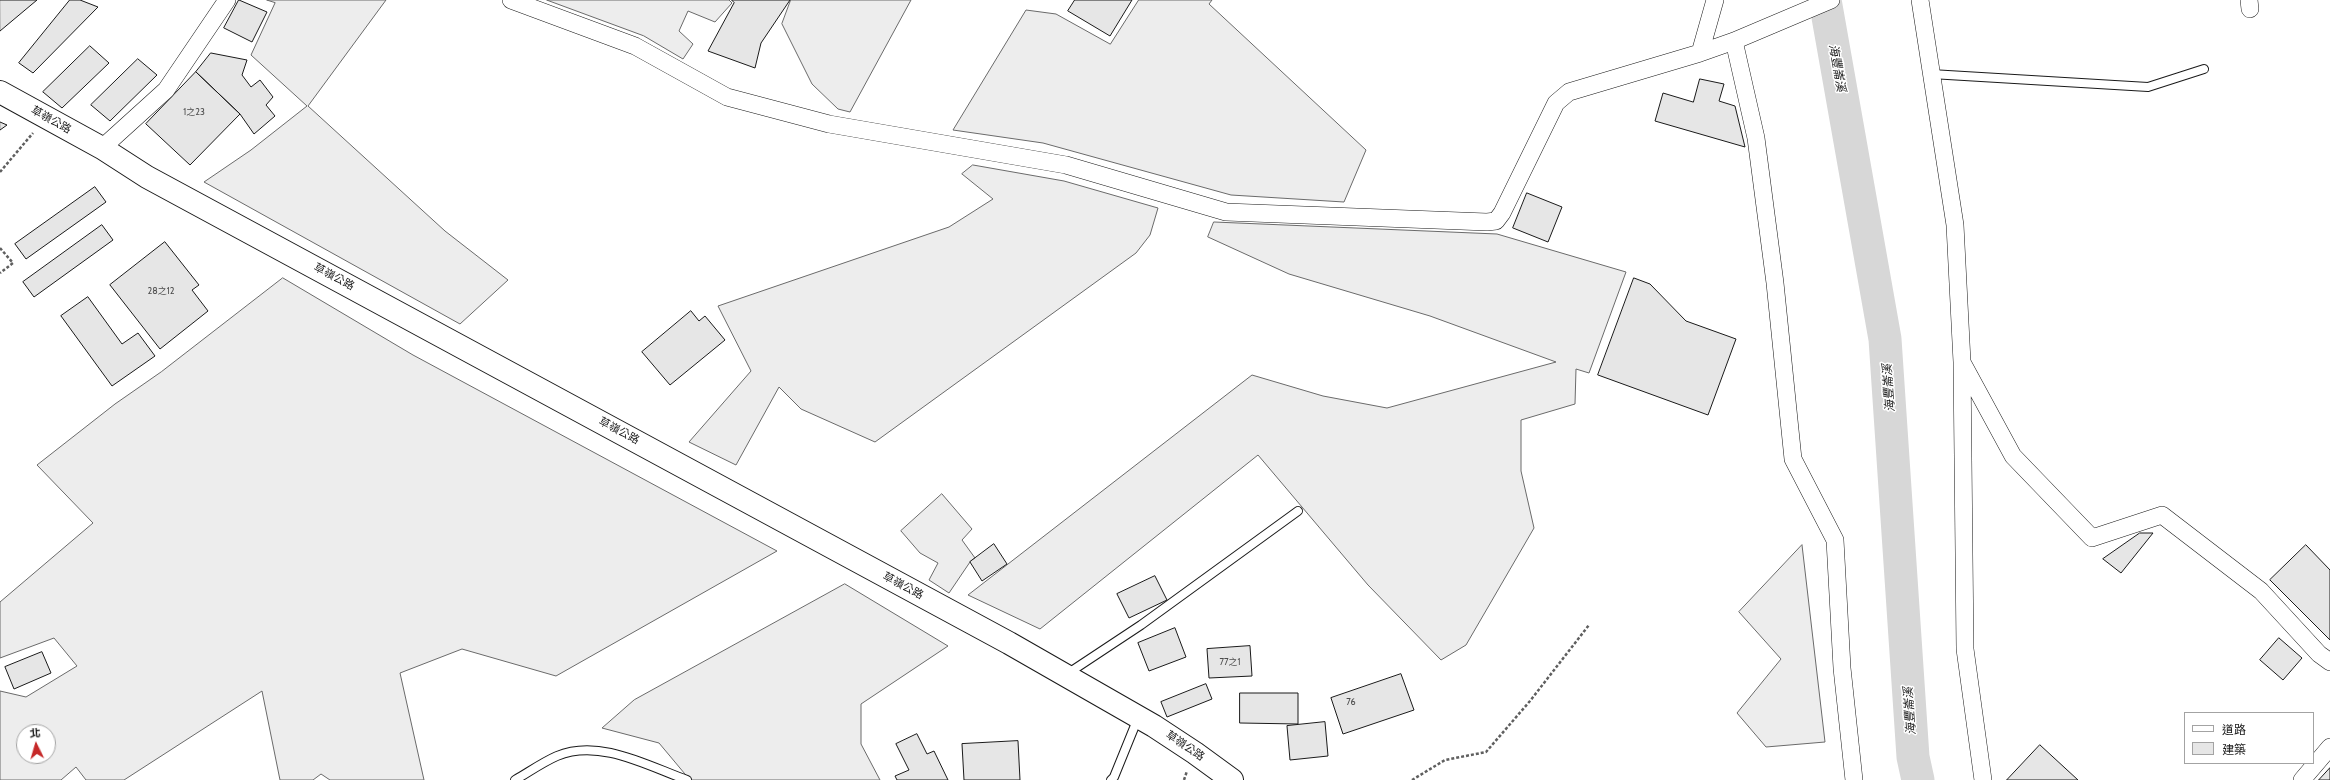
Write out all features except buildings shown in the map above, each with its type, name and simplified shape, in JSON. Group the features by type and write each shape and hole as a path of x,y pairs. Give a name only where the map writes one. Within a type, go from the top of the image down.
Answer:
{"main road":[{"name":"草嶺公路","path":"0,92 102,148 147,177 1065,675 1195,752 1232,780"}],"street":[{"path":"102,148 166,90 227,0"},
{"path":"511,0 635,46 727,96 829,124 1066,165 1226,212 1496,221 1502,213 1556,103 1569,92 1700,53 1734,41 1831,0"},
{"path":"1700,53 1714,0"},
{"path":"1920,0 1955,225 1962,362 1965,649 1983,780"},
{"path":"1734,41 1756,138 1775,283 1794,459 1835,540 1842,668 1854,780"},
{"path":"1962,362 2013,456 2092,538 2162,516 2261,591 2319,654 2330,662"},
{"path":"2302,780 2330,747"}],"lane":[{"path":"1931,74 2148,87 2204,69"},
{"path":"1065,675 1141,624 1298,511"},
{"path":"1111,780 1114,777 1138,717"},
{"path":"515,780 558,755 584,750 626,757 687,780"}],"path":[{"path":"0,172 46,117"},
{"path":"0,248 12,263 0,273"},
{"path":"1412,780 1445,760 1486,752 1530,701 1589,625"}],"shaded area":[{"path":"267,0 386,0 308,106 445,231 508,280 460,324 204,182 251,150 307,106 251,55 275,3"},
{"path":"547,0 729,0 732,3 715,22 688,11 679,31 693,44 683,59 644,36"},
{"path":"791,0 911,0 850,112 838,109 812,84 782,24"},
{"path":"1139,0 1212,0 1209,4 1366,150 1344,202 1231,195 1043,143 953,130 1026,10 1056,14 1110,44"},
{"path":"973,165 1064,181 1158,208 1150,235 1136,253 875,442 801,409 779,387 736,465 689,442 751,371 718,306 949,227 993,199 962,174"},
{"path":"1214,222 1497,234 1626,272 1589,373 1576,369 1575,404 1521,420 1521,471 1534,528 1466,645 1441,660 1368,585 1258,455 1040,629 968,595 1252,375 1323,396 1387,408 1556,362 1430,316 1289,274 1208,237"},
{"path":"283,278 413,355 777,551 556,676 462,649 400,673 424,780 330,780 321,774 313,780 280,780 262,691 124,780 86,780 76,767 61,780 0,780 0,691 26,697 77,666 54,638 0,658 0,602 93,523 37,465 115,404 161,372"},
{"path":"942,494 972,529 962,540 975,558 970,562 949,593 929,580 938,563 920,553 901,531"},
{"path":"1802,545 1825,742 1766,747 1737,713 1781,659 1739,612"},
{"path":"845,584 948,646 861,704 861,744 880,780 690,780 659,743 602,728 634,700"}],"waterway":[{"name":"海豐崙溪","path":"1825,0 1885,339 1913,757 1918,780"}]}
